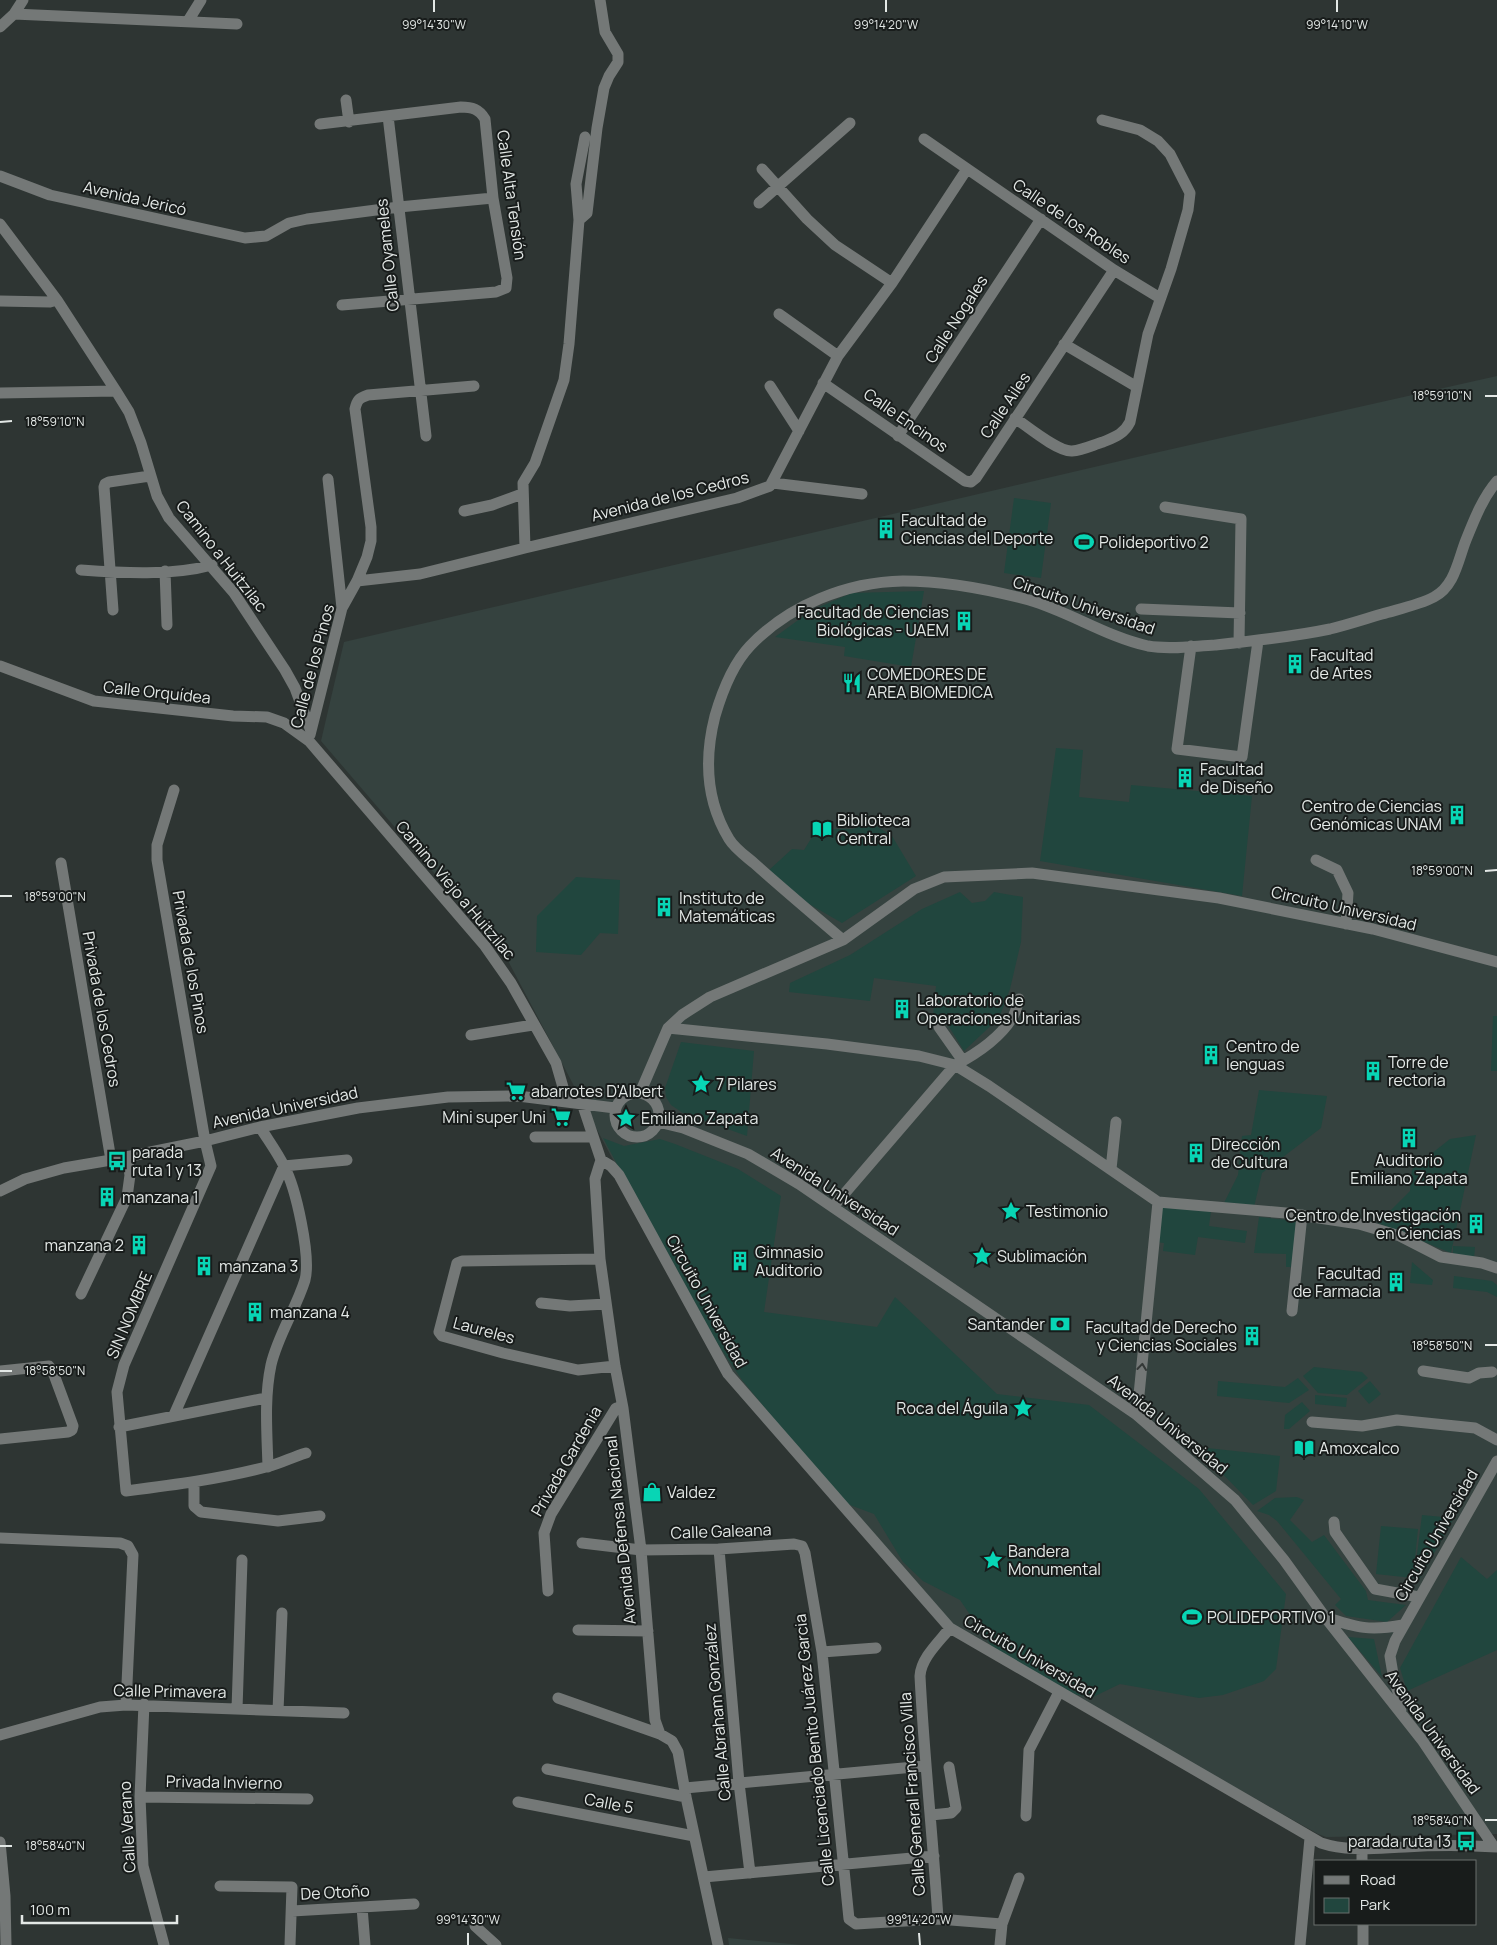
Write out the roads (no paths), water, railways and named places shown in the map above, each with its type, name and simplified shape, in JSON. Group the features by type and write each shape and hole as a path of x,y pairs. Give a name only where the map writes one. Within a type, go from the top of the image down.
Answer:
{"street":[{"path":"0,27 14,14 23,0"},
{"path":"188,21 201,0"},
{"path":"579,220 587,213 596,128 604,88 618,62 618,54 605,32 600,0"},
{"path":"14,14 237,24"},
{"path":"346,100 349,122"},
{"name":"Calle Alta Tensión","path":"388,116 471,107 478,110 485,119 493,198 507,278 506,288 496,292 408,300"},
{"path":"320,124 388,116"},
{"name":"Calle Oyameles","path":"388,116 408,300 426,436"},
{"path":"1015,418 1059,448 1071,452 1118,436 1130,422 1148,334 1171,269 1188,210 1190,193 1170,154 1158,141 1140,130 1102,120"},
{"path":"759,203 850,122"},
{"path":"525,548 523,484 535,463 564,380 569,344 579,220 576,184 585,137"},
{"name":"Calle de los Robles","path":"924,139 1114,270 1160,298"},
{"path":"762,169 807,219 834,245 892,283"},
{"name":"Avenida de los Cedros","path":"357,581 420,574 737,498 766,489 773,483 838,356 892,283 967,169"},
{"name":"Avenida Jericó","path":"0,176 50,195 138,216 245,238 266,236 289,223 398,207"},
{"path":"398,207 493,198"},
{"name":"Calle Nogales","path":"898,436 1041,219"},
{"name":"Camino a Huitzilac","path":"0,224 57,300 129,412 157,496 169,518 234,593 285,670 295,688 310,736"},
{"name":"Calle Ailes","path":"970,482 976,478 1114,270"},
{"path":"0,301 57,300"},
{"path":"342,305 408,300"},
{"path":"779,314 838,356"},
{"path":"1064,344 1137,387"},
{"name":"Calle Encinos","path":"824,383 898,436 970,482"},
{"path":"419,391 474,386"},
{"path":"770,386 799,431"},
{"path":"0,393 116,391"},
{"name":"Calle de los Pinos","path":"310,736 342,608 367,558 371,534 355,409 356,402 360,397 368,395 419,391"},
{"path":"113,610 105,484 150,476"},
{"path":"328,479 342,608"},
{"name":"Circuito Universidad","path":"843,940 730,842 714,807 707,773 709,739 718,706 730,674 749,647 777,623 809,604 841,591 875,584 904,581 968,587 1030,601 1120,637 1150,646 1239,643 1331,629 1404,608 1435,596 1447,587 1479,512 1497,481"},
{"path":"773,483 862,494"},
{"path":"464,511 492,505 522,494"},
{"path":"1165,507 1241,520 1239,643"},
{"path":"81,570 110,572 165,571 196,570 212,566"},
{"path":"165,571 167,625"},
{"path":"1141,609 1240,613"},
{"path":"1191,646 1177,749 1242,756 1258,641"},
{"name":"Calle Orquídea","path":"0,666 94,701 233,716 267,717 310,736"},
{"name":"Camino Viejo a Huitzilac","path":"310,736 485,946 511,983 556,1063 567,1101"},
{"name":"Privada de los Pinos","path":"174,790 157,844 157,860 205,1141"},
{"path":"1316,860 1337,870 1348,893 1346,924"},
{"name":"Privada de los Cedros","path":"61,864 111,1160"},
{"name":"Circuito Universidad","path":"640,1093 668,1028 682,1014 710,997 843,940 914,889 944,878 1032,873 1219,898 1346,924 1497,962"},
{"path":"833,1207 959,1063 996,1038 1013,1017 1019,999"},
{"path":"471,1036 533,1025"},
{"path":"939,1027 959,1063 989,1086 1158,1202 1302,1215 1359,1224 1400,1236 1441,1257 1482,1263 1497,1268"},
{"path":"668,1028 845,1046 959,1063"},
{"path":"640,1093 648,1095 654,1100 659,1114 658,1122 654,1128 642,1136 627,1134 620,1130 616,1123 616,1108 619,1101 625,1096 640,1093"},
{"name":"Avenida Universidad","path":"0,1191 25,1179 64,1168 127,1157 205,1141 260,1127 358,1108 448,1097 518,1096 582,1103"},
{"path":"601,1160 582,1103 616,1108"},
{"name":"Avenida Universidad","path":"658,1122 683,1128 748,1154 833,1207 1137,1415 1235,1500 1284,1560 1325,1617 1422,1740 1496,1847"},
{"path":"1111,1169 1116,1122"},
{"path":"260,1127 291,1181 307,1260 305,1280 271,1365 266,1398 268,1467"},
{"path":"536,1137 593,1137"},
{"name":"SIN NOMBRE","path":"194,1482 126,1491 117,1392 124,1365 211,1166 205,1141"},
{"path":"81,1294 124,1204 130,1175 127,1157"},
{"path":"284,1166 347,1160"},
{"name":"Circuito Universidad","path":"601,1160 611,1166 619,1175 728,1374 950,1628 1310,1838 1333,1847 1362,1848 1435,1845 1496,1847"},
{"name":"Avenida Defensa Nacional","path":"601,1160 595,1180 600,1259 623,1408 641,1550 655,1720 660,1734"},
{"path":"174,1415 284,1166"},
{"path":"1137,1415 1158,1202"},
{"path":"1292,1311 1302,1215"},
{"name":"Laureles","path":"600,1259 462,1261 458,1263 439,1332 442,1336 503,1353 578,1370 615,1366"},
{"path":"541,1303 570,1306 606,1304"},
{"path":"0,1371 49,1366 73,1426 72,1430 0,1439"},
{"path":"1424,1371 1469,1378 1479,1373 1494,1371"},
{"path":"119,1426 266,1398"},
{"name":"Privada Gardenia","path":"548,1591 544,1533 551,1514 616,1408"},
{"path":"1312,1422 1362,1426 1397,1420 1475,1428 1497,1440"},
{"path":"306,1453 287,1458 268,1467 194,1482 194,1506 201,1512 278,1521 320,1516"},
{"name":"Circuito Universidad","path":"1401,1713 1400,1698 1394,1680 1390,1656 1395,1641 1497,1461"},
{"path":"1334,1522 1335,1532 1375,1589 1419,1597"},
{"path":"0,1538 120,1543 128,1546 133,1555 126,1704"},
{"name":"Calle Galeana","path":"582,1543 641,1550 794,1544 802,1546"},
{"name":"Calle Licenciado Benito Juárez Garcia","path":"802,1546 822,1652 833,1775 851,1922 856,1924 938,1919"},
{"name":"Calle Abraham González","path":"719,1548 739,1783 750,1873"},
{"path":"237,1709 242,1560"},
{"path":"278,1711 282,1613"},
{"name":"Circuito Universidad","path":"1325,1617 1351,1626 1373,1629 1403,1625"},
{"name":"Calle General Francisco Villa","path":"938,1919 925,1766 920,1676 921,1666 950,1628"},
{"path":"578,1630 648,1631"},
{"path":"822,1652 876,1648"},
{"path":"1026,1816 1029,1750 1059,1692"},
{"path":"558,1698 660,1734 672,1741 676,1746 718,1945"},
{"name":"Calle Primavera","path":"0,1735 100,1706 126,1704 344,1712"},
{"name":"Calle Verano","path":"144,1704 140,1797 143,1866 164,1945"},
{"path":"547,1769 685,1793 739,1783 925,1766"},
{"path":"930,1815 951,1813 956,1808 949,1767"},
{"name":"Privada Invierno","path":"140,1797 308,1799"},
{"name":"Calle 5","path":"518,1802 694,1836"},
{"path":"1300,1945 1310,1838"},
{"path":"0,1842 5,1896 6,1945"},
{"path":"1362,1848 1362,1860"},
{"path":"704,1877 934,1856"},
{"path":"1000,1945 1002,1924 1019,1878"},
{"path":"220,1886 292,1887 292,1911"},
{"name":"De Otoño","path":"290,1945 292,1911 414,1904"},
{"path":"362,1907 365,1945"},
{"path":"938,1919 1002,1924"},
{"path":"1362,1925 1363,1945"},
{"path":"475,1926 496,1945"}],"place":[{"name":"Facultad de Ciencias del Deporte","path":"886,529"},
{"name":"Polideportivo 2","path":"1084,542"},
{"name":"Facultad de Ciencias Biológicas - UAEM","path":"964,621"},
{"name":"Facultad de Artes","path":"1295,664"},
{"name":"COMEDORES DE AREA BIOMEDICA","path":"852,683"},
{"name":"Facultad de Diseño","path":"1185,778"},
{"name":"Centro de Ciencias Genómicas UNAM","path":"1457,815"},
{"name":"Biblioteca Central","path":"822,829"},
{"name":"Instituto de Matemáticas","path":"664,907"},
{"name":"Laboratorio de Operaciones Unitarias","path":"902,1009"},
{"name":"Centro de lenguas","path":"1211,1055"},
{"name":"Torre de rectoria","path":"1373,1071"},
{"name":"7 Pilares","path":"701,1084"},
{"name":"abarrotes D'Albert","path":"516,1091"},
{"name":"Mini super Uni","path":"561,1117"},
{"name":"Emiliano Zapata","path":"626,1118"},
{"name":"Auditorio Emiliano Zapata","path":"1409,1138"},
{"name":"Dirección de Cultura","path":"1196,1153"},
{"name":"parada ruta 1 y 13","path":"117,1161"},
{"name":"manzana 1","path":"107,1197"},
{"name":"Testimonio","path":"1011,1211"},
{"name":"Centro de Investigación en Ciencias","path":"1476,1224"},
{"name":"manzana 2","path":"139,1245"},
{"name":"Sublimación","path":"982,1256"},
{"name":"Gimnasio Auditorio","path":"740,1261"},
{"name":"manzana 3","path":"204,1266"},
{"name":"Facultad de Farmacia","path":"1396,1282"},
{"name":"manzana 4","path":"255,1312"},
{"name":"Santander","path":"1060,1324"},
{"name":"Facultad de Derecho y Ciencias Sociales","path":"1252,1336"},
{"name":"Roca del Águila","path":"1023,1408"},
{"name":"Amoxcalco","path":"1304,1448"},
{"name":"Valdez","path":"652,1492"},
{"name":"Bandera Monumental","path":"993,1560"},
{"name":"POLIDEPORTIVO 1","path":"1192,1617"},
{"name":"parada ruta 13","path":"1466,1841"}]}
